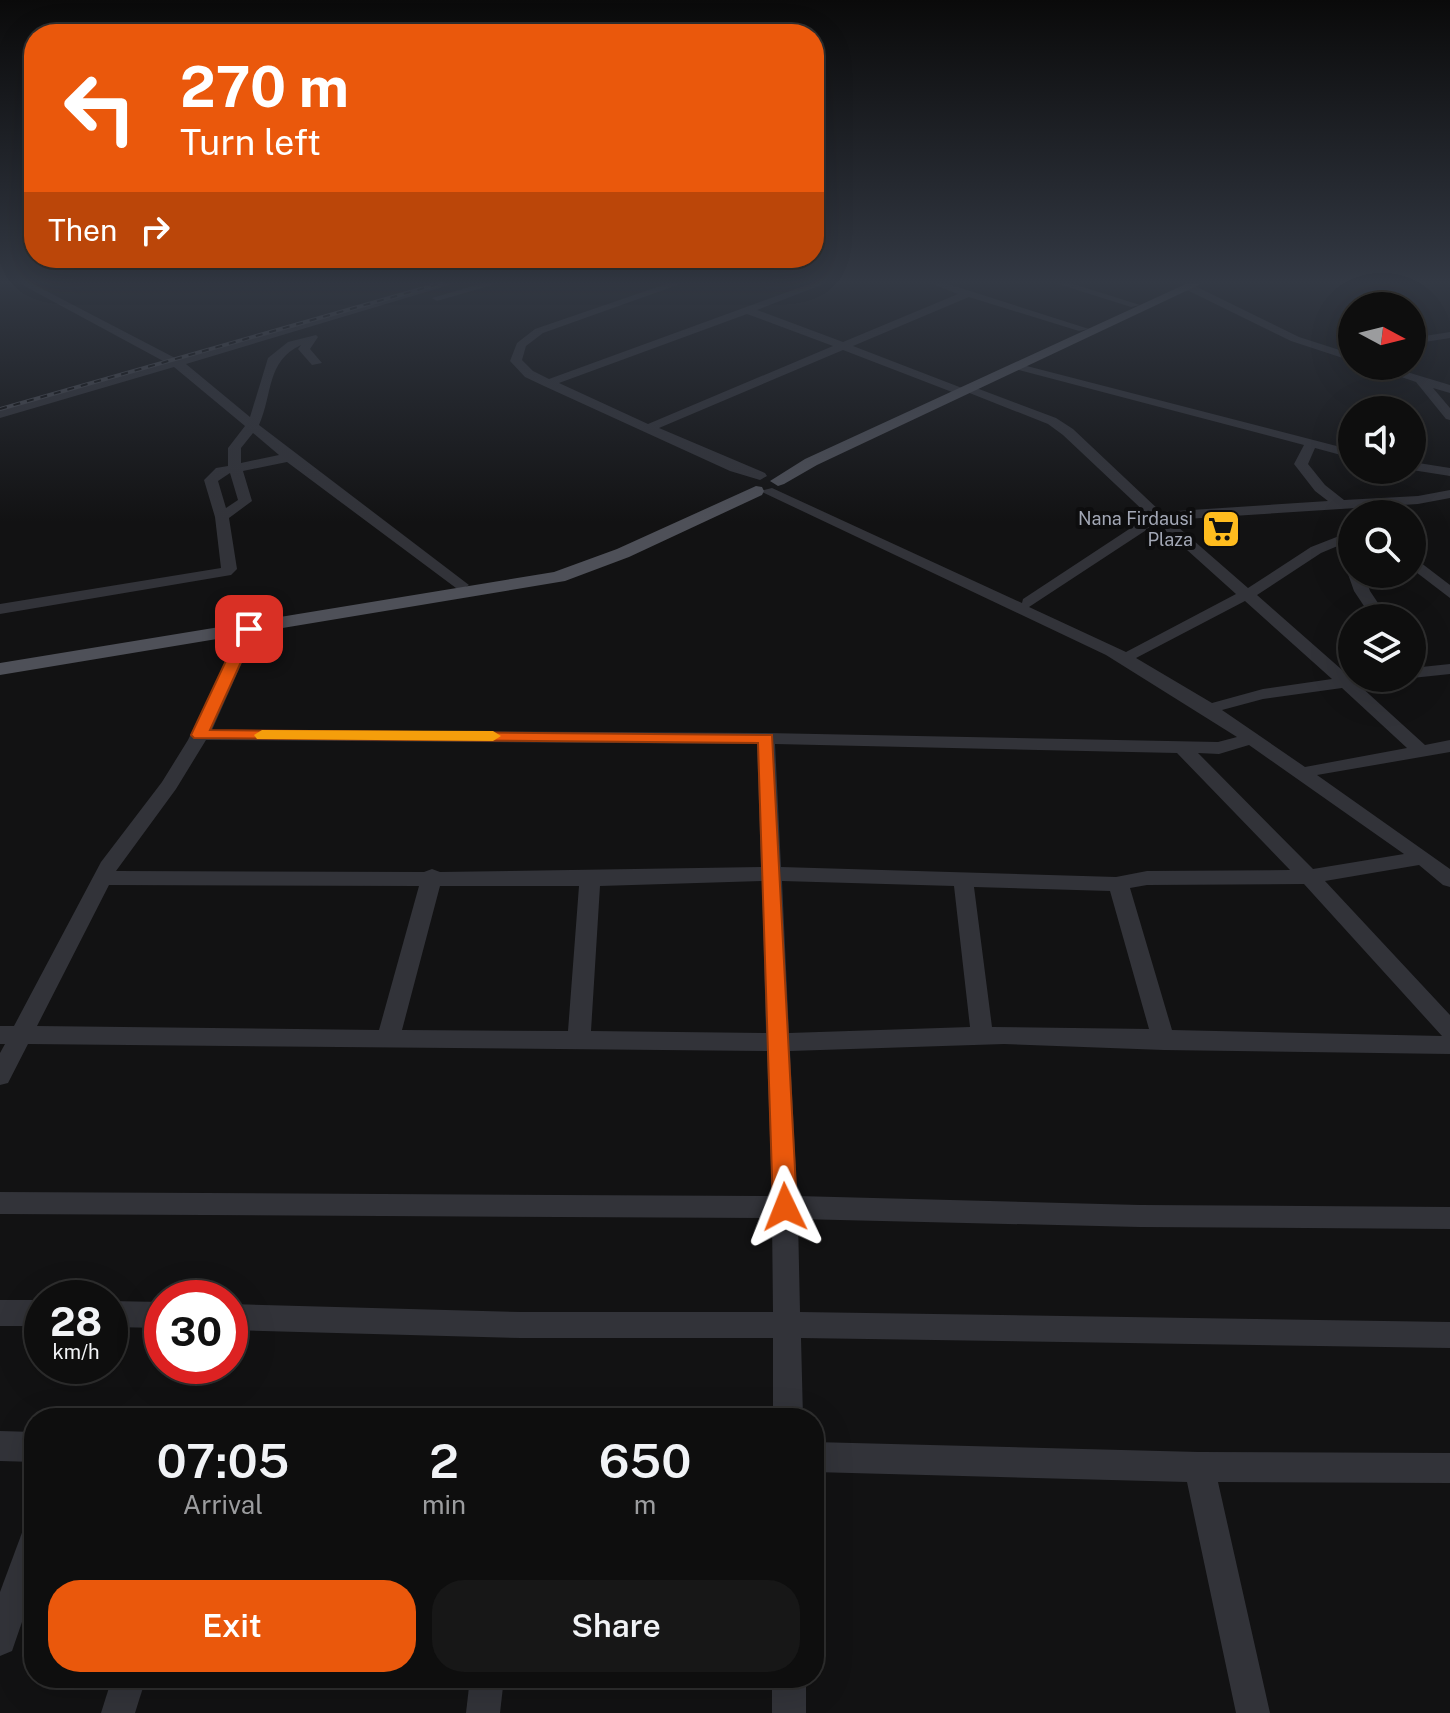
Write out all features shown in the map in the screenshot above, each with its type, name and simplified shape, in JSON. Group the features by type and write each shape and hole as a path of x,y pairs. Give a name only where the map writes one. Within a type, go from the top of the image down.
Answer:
{"main road":[{"path":"0,669 558,577 623,553 1015,363"},
{"path":"962,389 1025,363"},
{"path":"0,661 554,569 595,555 762,483"}],"street":[{"path":"0,414 179,363"},
{"path":"222,517 245,501 235,448 253,425 269,363"},
{"path":"509,363 515,373 1029,602 1133,654 1220,705 1441,861 1450,880"},
{"path":"519,363 520,368 548,383 735,468 1078,633 1208,708 1441,861"},
{"path":"548,383 603,363"},
{"path":"649,428 806,363"},
{"path":"889,363 1052,421 1338,673"},
{"path":"175,364 289,457 461,585"},
{"path":"1019,366 1338,451"},
{"path":"1418,380 1450,389"},
{"path":"1421,381 1450,416"},
{"path":"1311,444 1301,464 1337,504"},
{"path":"0,609 226,572 229,569 222,517 211,480 221,471 289,457"},
{"path":"1426,468 1450,472"},
{"path":"1029,602 1138,527 1160,516 1418,500 1450,494"},
{"path":"1133,654 1272,581 1316,550 1338,551"},
{"path":"1426,573 1450,593"},
{"path":"0,1076 11,1035 102,878 169,785 199,735 249,629"},
{"path":"1426,669 1450,669"},
{"path":"1220,705 1263,694 1338,682"},
{"path":"1359,692 1421,751"},
{"path":"199,735 766,738 1219,748 1253,738"},
{"path":"766,738 785,1207 788,1408"},
{"path":"1312,770 1450,746"},
{"path":"1182,747 1309,877 1450,1030"},
{"path":"102,878 432,876 590,879 772,874 1116,884 1147,878 1309,877 1441,861"},
{"path":"388,1039 432,876"},
{"path":"579,1040 590,879"},
{"path":"963,879 982,1036"},
{"path":"1116,884 1164,1041"},
{"path":"11,1035 779,1042 982,1036 1450,1045"},
{"path":"0,1203 785,1207 1140,1216 1450,1218"},
{"path":"0,1313 24,1313"},
{"path":"248,1317 521,1325 787,1325 1450,1335"},
{"path":"0,1446 24,1447"},
{"path":"824,1457 1448,1474"},
{"path":"1199,1467 1253,1713"},
{"path":"0,1639 24,1570"},
{"path":"118,1713 126,1688"},
{"path":"483,1713 486,1688"},
{"path":"789,1688 789,1713"}],"railway":[{"path":"0,409 162,363"}],"slow traffic":[{"path":"262,735 493,736"}],"place":[{"name":"Nana Firdausi Plaza","path":"1221,529"}],"route":[{"path":"249,629 217,703 199,735 766,738 785,1207"}]}
